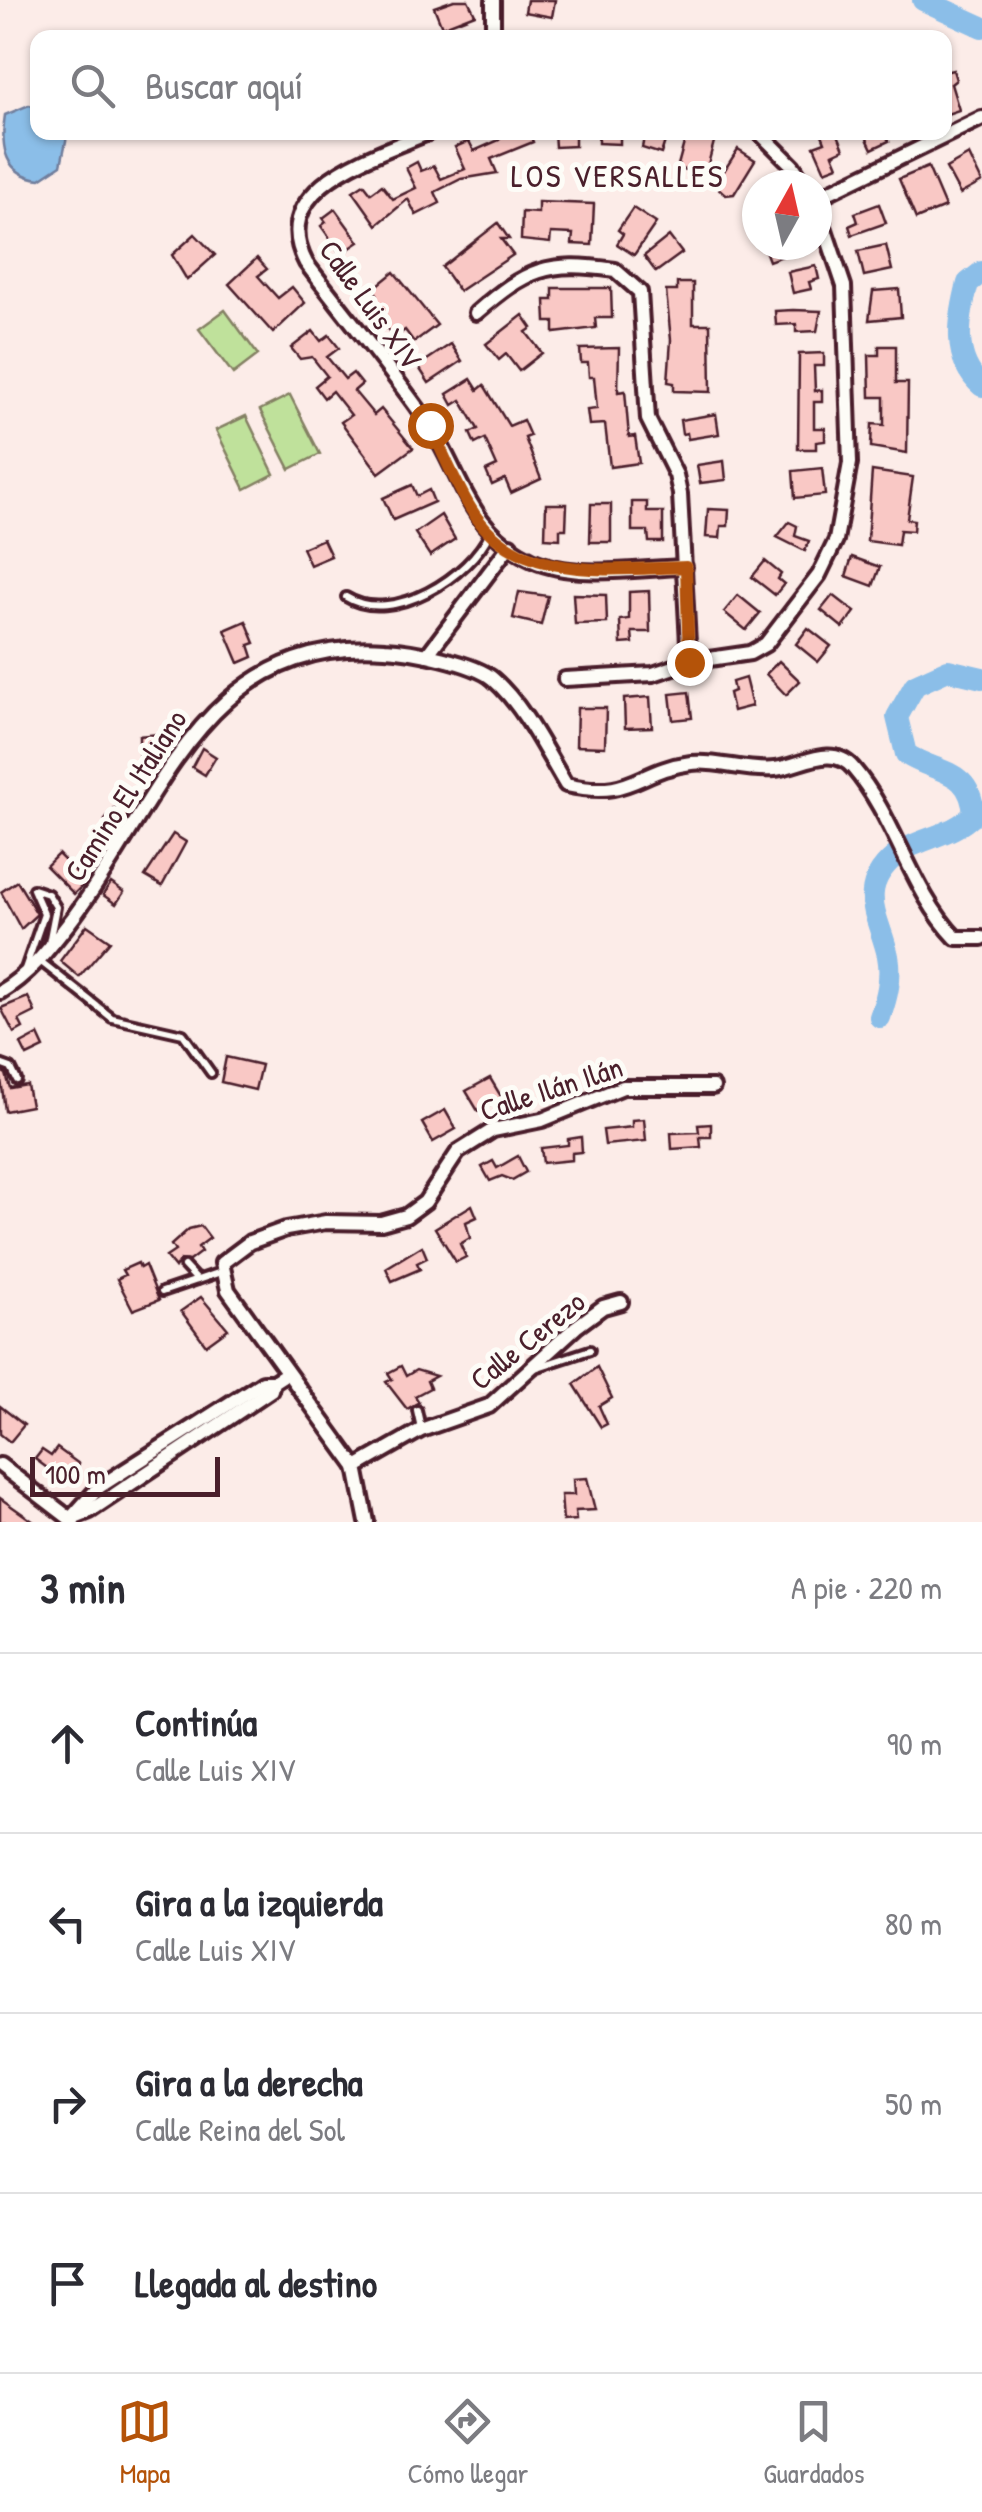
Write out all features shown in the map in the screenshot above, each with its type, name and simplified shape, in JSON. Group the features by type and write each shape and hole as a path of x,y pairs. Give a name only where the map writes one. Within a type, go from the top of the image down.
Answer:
{"street":[{"path":"493,0 493,30"},
{"path":"952,133 982,118"},
{"name":"Calle Luis XIV","path":"412,140 343,170 319,185 300,214 298,248 430,425 473,513 490,531 530,559 572,569 686,567"},
{"path":"768,140 796,170"},
{"path":"832,191 937,140"},
{"path":"565,679 652,674 689,662 750,653 766,644 819,575 836,540 850,463 844,286 832,250"},
{"path":"476,313 513,282 546,268 602,268 615,270 631,280 644,307 648,420 676,475 686,567 689,662"},
{"path":"427,656 510,546"},
{"name":"Camino El Italiano","path":"0,992 43,958 118,853 190,738 234,691 265,670 322,652 364,648 427,656 491,676 536,734 566,785 595,791 618,790 691,763 750,770 777,769 826,755 842,758 854,769 895,837 938,919 956,938 982,938"},
{"name":"Calle Ilán Ilán","path":"221,1272 222,1264 239,1248 286,1229 326,1222 381,1223 406,1216 425,1202 458,1152 493,1130 542,1120 623,1087 713,1087"},
{"path":"221,1272 228,1290 356,1467 368,1522"},
{"name":"Calle Cerezo","path":"356,1467 421,1430 490,1406 589,1317 622,1302"},
{"path":"0,1465 72,1520 90,1511 103,1492 271,1390 274,1382 287,1373"}],"lane":[{"path":"346,596 382,608 413,601 482,551 490,531"},
{"path":"23,975 44,914 33,890 48,894 56,907 43,958 112,1018 182,1034 211,1073"},
{"path":"0,1064 11,1068 18,1080"},
{"path":"184,1266 197,1280"},
{"path":"162,1292 221,1272"},
{"path":"535,1368 590,1350"},
{"path":"417,1410 421,1430"}],"green space":[{"path":"225,310 258,355 233,374 199,329"},
{"path":"290,395 320,454 290,469 260,410"},
{"path":"246,416 274,474 245,489 216,430"}],"water":[{"path":"30,105 30,140 66,140 61,165 40,179 12,166 3,138 5,115"}],"building":[{"path":"468,0 475,14 442,27 434,7"},
{"path":"527,0 555,0 552,17 525,12"},
{"path":"952,87 959,110 952,112"},
{"path":"499,140 533,142 491,159 497,173 461,179 435,192 440,203 416,215 408,199 377,225 353,191 364,184 371,193 382,185 393,199 416,188 406,168 417,162 421,171 434,166 441,179 465,169 455,147 469,141 474,151"},
{"path":"555,140 575,140 575,146 555,147"},
{"path":"598,140 620,140 620,144"},
{"path":"644,140 665,140 661,154 642,148"},
{"path":"685,140 714,140 706,172 677,169"},
{"path":"824,140 840,140 844,149 833,154 838,166 825,170 814,146"},
{"path":"868,140 889,141 872,149"},
{"path":"738,149 755,160 749,170 742,170 742,181 734,194 726,195 715,185"},
{"path":"969,155 982,182 960,194 946,168"},
{"path":"928,167 945,207 916,219 899,179"},
{"path":"538,202 594,204 592,245 572,244 573,234 551,233 550,243 521,240 522,212 538,213"},
{"path":"879,204 886,223 852,235 849,226 858,222 855,213"},
{"path":"633,208 656,223 634,255 617,244 623,234 618,230"},
{"path":"335,209 359,242 341,254 321,226 326,222 323,218"},
{"path":"498,223 509,239 501,239 513,255 459,291 442,267"},
{"path":"195,234 215,255 187,280 172,255"},
{"path":"669,236 682,253 656,272 644,256"},
{"path":"886,245 892,270 864,276 858,251"},
{"path":"257,258 267,269 258,276 278,298 292,287 305,303 273,333 229,284"},
{"path":"816,266 819,279 809,282 811,289 793,293 788,272"},
{"path":"394,272 437,325 414,342 405,330 394,338 368,301 377,294 373,289"},
{"path":"677,283 693,283 693,324 710,324 711,392 674,391 674,383 668,382 671,340 666,291 677,291"},
{"path":"553,288 611,288 612,318 595,318 596,328 554,333 554,322 546,322 545,300 553,300"},
{"path":"899,289 901,317 869,320 873,291"},
{"path":"775,311 821,311 817,331 796,332 796,324 776,325"},
{"path":"523,315 532,328 526,332 542,353 519,371 506,354 499,360 486,344"},
{"path":"313,331 321,341 329,335 339,348 327,357 345,379 353,373 362,384 354,391 374,415 381,409 413,448 379,473 341,422 351,415 332,391 324,398 315,386 327,376 312,357 300,359 291,348"},
{"path":"451,344 462,361 429,383 418,366"},
{"path":"879,346 896,346 896,383 908,383 907,453 871,447 872,424 884,425 884,397 870,397 869,355 879,355"},
{"path":"619,348 618,392 625,391 629,437 635,436 639,463 610,467 605,424 589,425 587,410 597,409 594,377 589,377 588,363 581,363 580,349"},
{"path":"824,353 824,366 814,366 815,391 822,390 822,402 814,402 814,428 825,428 825,441 816,442 816,449 798,449 799,354"},
{"path":"471,379 478,390 484,385 509,426 523,420 530,436 525,438 541,479 511,493 505,479 492,485 486,471 497,466 485,439 475,444 470,433 478,429 461,400 453,405 447,394"},
{"path":"716,414 719,434 688,439 687,433 682,434 680,420"},
{"path":"724,461 726,480 700,483 697,465"},
{"path":"822,468 825,495 795,498 793,471"},
{"path":"872,471 913,477 907,519 914,520 913,531 900,530 898,545 867,541"},
{"path":"412,485 417,496 429,490 434,502 393,520 383,498"},
{"path":"632,502 647,502 647,512 663,512 663,542 649,542 648,531 632,531"},
{"path":"546,504 567,504 566,529 560,529 560,539 545,538"},
{"path":"591,504 611,504 611,542 590,542"},
{"path":"708,509 729,510 728,526 721,526 720,538 706,537"},
{"path":"441,515 455,539 430,556 415,533"},
{"path":"789,522 797,526 795,536 809,541 805,551 777,537"},
{"path":"323,539 331,556 310,565 302,548"},
{"path":"852,557 880,567 873,586 846,576"},
{"path":"765,561 781,574 778,579 784,584 775,595 752,577"},
{"path":"649,591 650,632 632,632 633,643 621,644 620,620 629,619 629,592"},
{"path":"519,592 548,596 541,625 513,618"},
{"path":"573,594 606,595 607,623 575,624"},
{"path":"738,595 760,613 746,630 724,612"},
{"path":"833,595 855,612 843,628 821,610"},
{"path":"246,621 255,643 249,645 253,657 239,663 225,630"},
{"path":"808,628 831,646 818,662 796,644"},
{"path":"779,661 800,681 786,695 766,674"},
{"path":"745,678 752,706 733,711 729,693 734,691 732,682"},
{"path":"689,692 692,718 673,720 670,694"},
{"path":"650,697 652,727 625,728 624,699"},
{"path":"577,708 606,708 605,747 576,746"},
{"path":"158,734 161,758 139,761 139,736"},
{"path":"202,748 216,757 205,775 192,767"},
{"path":"124,798 134,806 118,830 105,820"},
{"path":"173,834 186,842 162,886 145,876"},
{"path":"58,854 86,882 74,894 46,866"},
{"path":"17,881 37,914 21,929 1,892"},
{"path":"111,883 124,892 116,904 103,895"},
{"path":"87,925 110,941 79,977 60,961"},
{"path":"28,997 35,1012 19,1020 23,1028 14,1033 1,1008"},
{"path":"38,1035 44,1048 27,1056 21,1044"},
{"path":"226,1057 261,1065 255,1090 221,1082"},
{"path":"0,1071 6,1074 10,1088 27,1085 31,1106 5,1111"},
{"path":"490,1078 502,1098 478,1111 466,1091"},
{"path":"445,1110 456,1129 433,1142 422,1123"},
{"path":"644,1119 646,1141 605,1145 603,1130 632,1127 632,1120"},
{"path":"711,1124 711,1137 700,1137 701,1147 672,1149 671,1133 699,1132 698,1125"},
{"path":"581,1137 582,1152 572,1153 572,1160 543,1163 541,1148 568,1145 568,1139"},
{"path":"518,1156 526,1172 512,1180 502,1176 490,1181 482,1167 493,1161 497,1168"},
{"path":"472,1205 477,1217 466,1222 470,1238 460,1244 466,1257 456,1262 435,1228"},
{"path":"201,1226 210,1238 198,1247 201,1252 189,1261 180,1260 175,1268 166,1257 175,1251 171,1245 189,1229"},
{"path":"422,1246 427,1258 417,1263 420,1269 392,1281 386,1268"},
{"path":"138,1263 140,1268 145,1265 159,1300 133,1310 117,1279 125,1275 122,1270"},
{"path":"201,1297 228,1329 206,1345 181,1311"},
{"path":"401,1366 406,1376 416,1370 436,1376 427,1381 430,1388 415,1396 419,1402 407,1409 386,1382 392,1379 388,1373"},
{"path":"597,1367 612,1398 599,1406 607,1424 601,1427 574,1384"},
{"path":"0,1406 24,1425 10,1442 0,1434"},
{"path":"57,1448 79,1464 66,1482 35,1459 42,1450 51,1456"},
{"path":"587,1478 595,1510 575,1511 576,1520 563,1521 561,1495 574,1495 573,1479"},
{"path":"0,1498 34,1522 0,1522"}],"waterway":[{"path":"923,0 982,27"},
{"path":"982,272 968,283 960,338 965,363 982,386"},
{"path":"880,1017 889,972 873,905 875,881 903,850 955,828 974,814 971,799 959,780 906,754 897,717 915,685 948,670 982,678"}],"district":[{"name":"LOS VERSALLES","path":"618,175"}],"route":[{"path":"430,425 473,513 490,531 530,559 589,570 686,567 689,662"}]}
